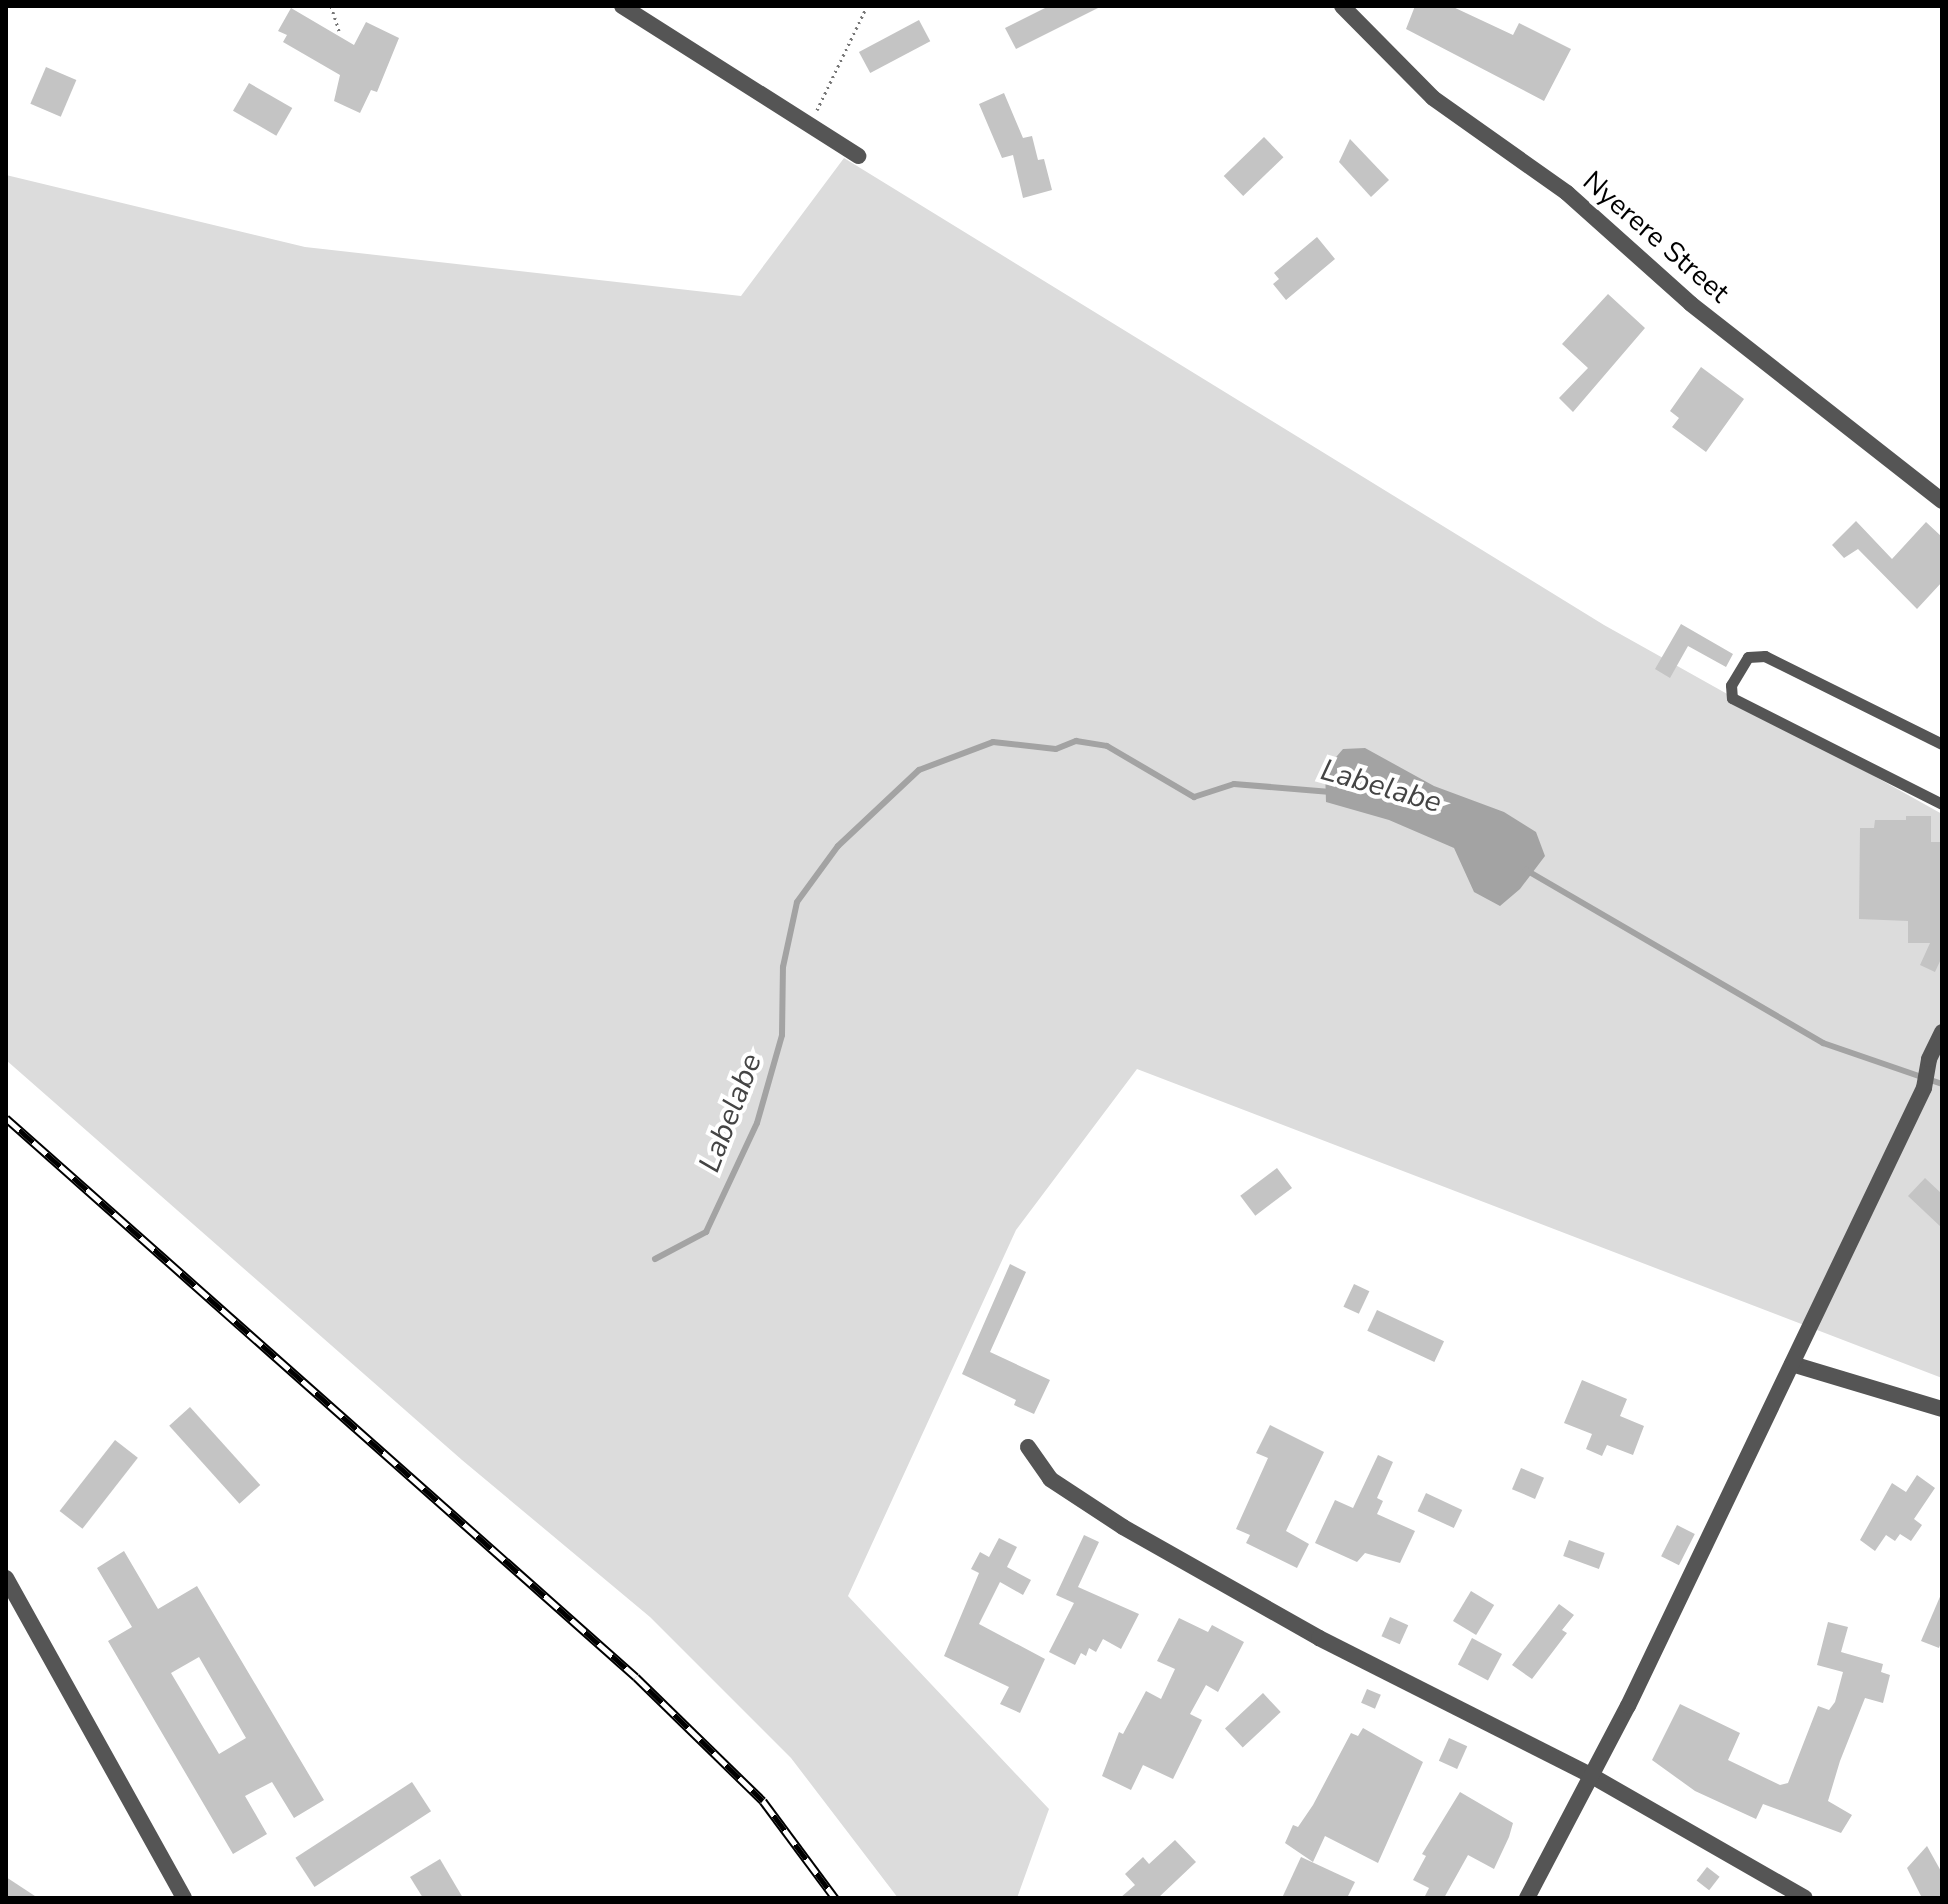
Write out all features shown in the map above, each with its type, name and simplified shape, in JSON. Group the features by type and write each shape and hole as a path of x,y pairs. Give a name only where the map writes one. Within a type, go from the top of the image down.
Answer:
{"street":[{"path":"622,6 858,156"},
{"name":"Nyerere Street","path":"1342,6 1433,98 1567,193 1703,314 1942,501"},
{"path":"1527,1898 1592,1776 1792,1364 1924,1088 1929,1059 1942,1032"},
{"path":"1792,1364 1942,1409"},
{"path":"1028,1447 1050,1479 1123,1527 1319,1638 1592,1776 1805,1898"},
{"path":"6,1578 184,1898"}],"lane":[{"path":"1942,744 1765,656 1748,657 1731,685 1732,698 1942,804"}],"path":[{"path":"331,6 339,31"},
{"path":"807,124 823,101 867,6"}],"shaded area":[{"path":"844,158 1604,625 1942,814 1942,1378 1137,1069 1016,1230 848,1596 1049,1809 1017,1898 898,1898 791,1758 650,1617 462,1460 6,1060 6,175 305,247 741,296"}],"water":[{"path":"1365,748 1434,786 1504,812 1536,832 1545,856 1520,889 1500,906 1474,892 1454,848 1389,820 1326,802 1325,770 1343,749"}],"building":[{"path":"1049,6 1102,6 1016,49 1005,28"},
{"path":"1415,6 1451,6 1513,35 1519,23 1571,49 1544,101 1406,29"},
{"path":"291,8 354,45 366,22 399,38 377,92 371,90 360,113 334,101 340,75 283,42 287,35 278,31"},
{"path":"919,20 930,41 870,73 859,52"},
{"path":"46,67 76,80 61,117 30,104"},
{"path":"249,83 292,108 276,136 233,111"},
{"path":"1004,93 1023,138 1032,136 1038,160 1044,159 1052,190 1023,198 1013,155 1002,158 979,104"},
{"path":"1264,137 1283,157 1243,196 1224,176"},
{"path":"1350,139 1389,180 1371,197 1339,162"},
{"path":"1317,237 1335,259 1286,300 1273,284 1279,279 1274,273"},
{"path":"1608,294 1645,328 1573,412 1559,398 1588,368 1562,344"},
{"path":"1701,367 1744,399 1706,452 1672,427 1679,418 1670,411"},
{"path":"1856,521 1892,559 1926,522 1942,537 1942,582 1917,609 1858,549 1844,558 1832,545"},
{"path":"1681,624 1733,654 1726,667 1688,646 1670,678 1655,669"},
{"path":"1906,816 1931,816 1931,842 1942,842 1942,957 1935,972 1920,965 1930,943 1908,943 1908,921 1859,919 1860,828 1874,828 1875,820 1906,820"},
{"path":"1277,1168 1292,1188 1255,1216 1240,1196"},
{"path":"1925,1178 1942,1194 1942,1228 1908,1196"},
{"path":"1010,1264 1026,1272 990,1352 1050,1380 1034,1414 1014,1405 1016,1400 962,1374"},
{"path":"1354,1284 1369,1291 1359,1314 1343,1307"},
{"path":"1377,1310 1444,1341 1434,1362 1367,1331"},
{"path":"1582,1380 1627,1399 1620,1416 1644,1426 1633,1455 1607,1445 1602,1456 1586,1449 1592,1434 1564,1423"},
{"path":"190,1407 260,1485 239,1504 169,1426"},
{"path":"1270,1425 1324,1452 1286,1531 1309,1544 1297,1568 1246,1543 1250,1535 1236,1529 1268,1458 1256,1453"},
{"path":"115,1440 138,1458 82,1529 60,1511"},
{"path":"1378,1455 1393,1462 1377,1498 1383,1501 1377,1514 1415,1531 1400,1563 1365,1553 1357,1562 1315,1543 1335,1500 1353,1508"},
{"path":"1521,1468 1544,1478 1535,1499 1512,1489"},
{"path":"1917,1475 1935,1488 1914,1519 1922,1525 1911,1541 1900,1534 1895,1541 1886,1535 1875,1551 1860,1540 1892,1483 1906,1492"},
{"path":"1426,1493 1462,1510 1454,1528 1418,1511"},
{"path":"1677,1525 1695,1534 1679,1565 1661,1556"},
{"path":"1084,1535 1099,1542 1078,1587 1139,1614 1121,1649 1103,1639 1096,1652 1089,1648 1086,1656 1081,1653 1075,1665 1049,1652 1074,1603 1056,1595"},
{"path":"999,1538 1017,1547 1007,1567 1031,1580 1023,1595 1000,1582 979,1624 1045,1659 1020,1713 1000,1704 1009,1687 944,1656 979,1573 971,1569 980,1552 989,1557"},
{"path":"1569,1540 1605,1553 1599,1569 1563,1556"},
{"path":"124,1551 158,1609 197,1586 324,1800 294,1818 272,1782 245,1796 267,1834 233,1854 108,1641 132,1627 97,1568","holes":["199,1657 246,1738 219,1754 171,1673"]},
{"path":"1471,1591 1494,1605 1476,1635 1453,1621"},
{"path":"1942,1592 1942,1640 1939,1648 1921,1641"},
{"path":"1559,1604 1574,1615 1562,1630 1567,1633 1532,1679 1512,1665"},
{"path":"1390,1617 1408,1625 1400,1644 1381,1636"},
{"path":"1179,1618 1208,1632 1212,1625 1244,1642 1218,1692 1206,1685 1190,1714 1202,1720 1173,1779 1143,1765 1131,1790 1102,1776 1119,1732 1123,1734 1146,1691 1161,1699 1175,1669 1157,1661"},
{"path":"1828,1622 1848,1627 1841,1652 1883,1664 1881,1672 1890,1675 1883,1703 1865,1698 1840,1761 1828,1801 1852,1815 1841,1833 1763,1804 1756,1819 1695,1791 1652,1760 1680,1704 1740,1733 1728,1760 1780,1785 1788,1783 1818,1706 1829,1710 1835,1702 1843,1672 1817,1665"},
{"path":"1472,1638 1502,1654 1488,1680 1458,1664"},
{"path":"1367,1689 1381,1695 1375,1709 1361,1703"},
{"path":"1263,1693 1281,1712 1243,1747 1225,1728"},
{"path":"1363,1728 1423,1762 1378,1863 1325,1836 1313,1862 1285,1843 1293,1825 1298,1827 1313,1805 1351,1733 1358,1736"},
{"path":"1449,1738 1467,1746 1457,1769 1439,1761"},
{"path":"412,1782 431,1811 314,1887 295,1858"},
{"path":"1460,1792 1513,1823 1509,1837 1494,1869 1468,1855 1444,1898 1424,1898 1429,1888 1413,1880 1426,1856 1422,1854"},
{"path":"1175,1840 1196,1862 1158,1898 1120,1898 1135,1885 1125,1874 1143,1857 1149,1864"},
{"path":"1927,1846 1942,1873 1942,1898 1922,1898 1907,1868"},
{"path":"1301,1857 1355,1882 1347,1898 1282,1898"},
{"path":"440,1859 463,1898 423,1898 410,1877"},
{"path":"1707,1867 1720,1877 1709,1890 1697,1880"},
{"path":"6,1877 38,1898 6,1898"}],"waterway":[{"name":"Labelabe","path":"655,1259 706,1232 757,1123 782,1035 783,967 797,902 838,846 919,770 993,742 1056,749 1076,741 1107,746 1194,797 1234,784 1331,792"},
{"name":"Labelabe","path":"1526,870 1823,1043 1942,1084"}],"railway":[{"path":"6,1118 636,1677 763,1801 835,1898"}]}
